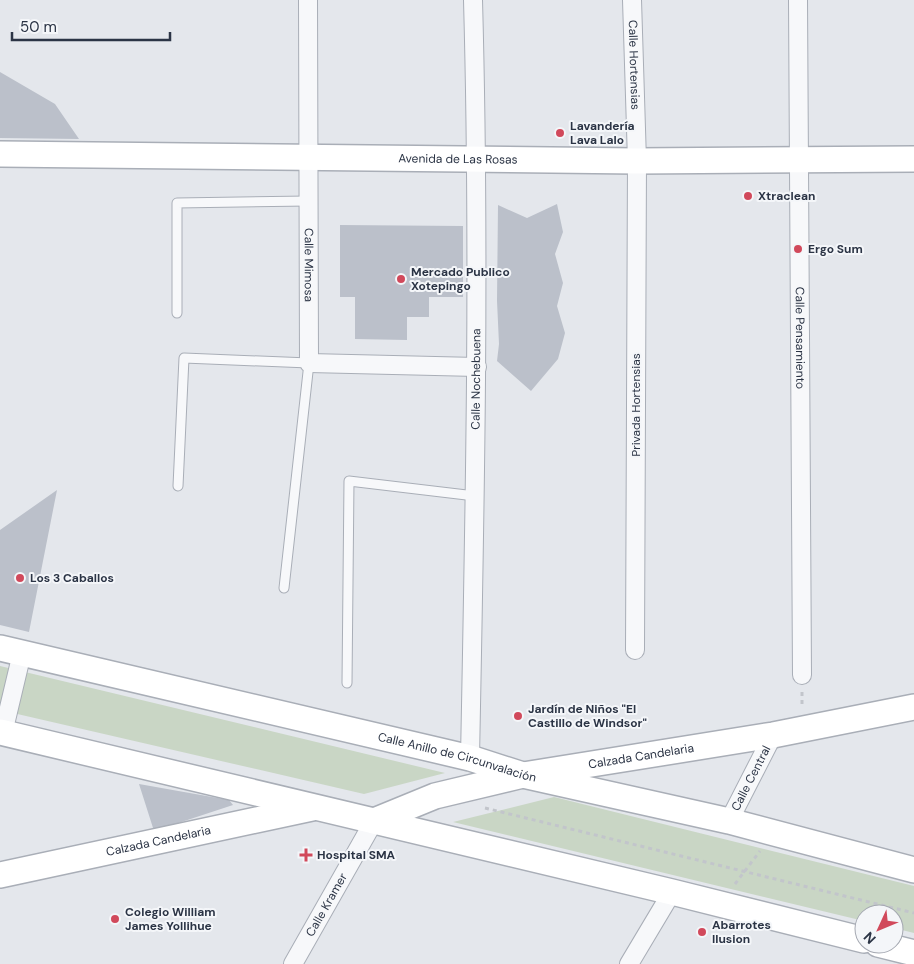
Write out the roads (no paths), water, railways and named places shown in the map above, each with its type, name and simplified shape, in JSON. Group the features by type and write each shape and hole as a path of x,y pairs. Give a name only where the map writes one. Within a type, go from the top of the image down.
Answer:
{"street":[{"name":"Calle Mimosa","path":"308,0 309,363"},
{"name":"Calle Nochebuena","path":"470,758 477,367 477,160 473,0"},
{"name":"Calle Hortensias","path":"632,0 637,161"},
{"name":"Calle Pensamiento","path":"798,0 802,675"},
{"name":"Avenida de Las Rosas","path":"0,154 637,161 914,159"},
{"name":"Privada Hortensias","path":"635,650 637,161"},
{"path":"309,363 477,367"},
{"path":"11,651 2,733 718,903 854,937"},
{"name":"Calle Anillo de Circunvalación","path":"11,651 470,758 523,775 729,821 914,870"},
{"name":"Calzada Candelaria","path":"374,821 434,796 523,775 773,735 914,707"},
{"name":"Calle Central","path":"729,821 773,735"},
{"name":"Calzada Candelaria","path":"0,875 317,807"},
{"name":"Calle Kramer","path":"293,964 374,821"},
{"path":"629,964 672,892"}],"lane":[{"path":"177,313 177,203 308,201"},
{"path":"178,486 184,358 309,363 284,588"},
{"path":"347,683 348,481 475,496"}],"place":[{"name":"Lavandería Lava Lalo","path":"560,133"},
{"name":"Xtraclean","path":"748,196"},
{"name":"Ergo Sum","path":"798,249"},
{"name":"Mercado Publico Xotepingo","path":"401,279"},
{"name":"Los 3 Caballos","path":"20,578"},
{"name":"Jardín de Niños \"El Castillo de Windsor\"","path":"518,716"},
{"name":"Hospital SMA","path":"306,855"},
{"name":"Colegio William James Yollihue","path":"115,919"},
{"name":"Abarrotes Ilusion","path":"702,932"}]}
